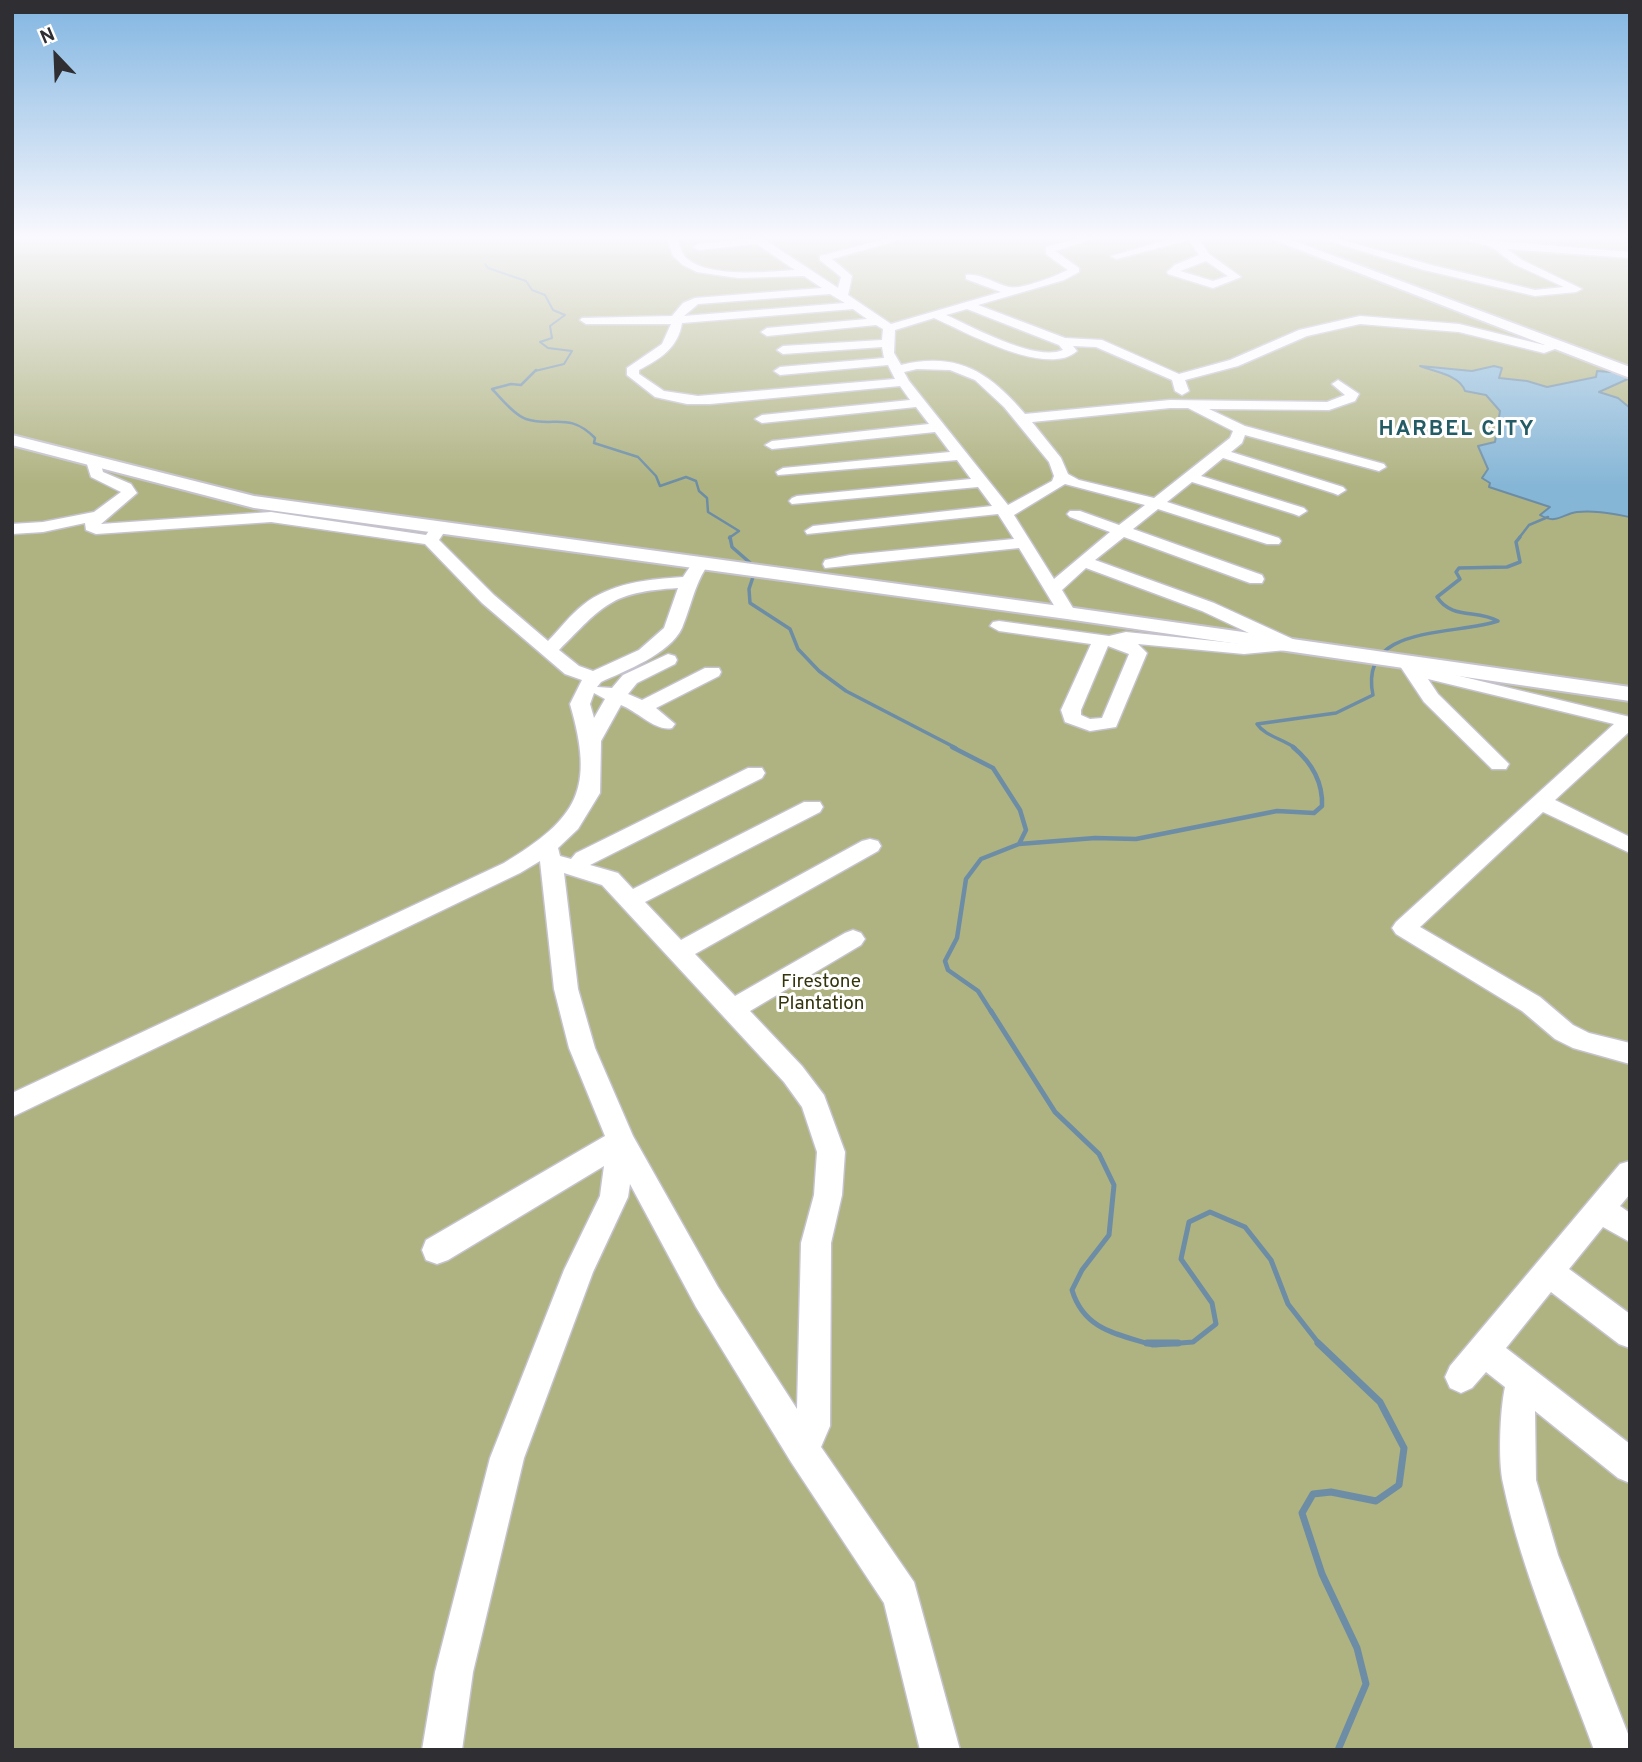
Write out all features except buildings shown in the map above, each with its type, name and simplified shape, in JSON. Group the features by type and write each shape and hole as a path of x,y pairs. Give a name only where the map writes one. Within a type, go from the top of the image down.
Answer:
{"main road":[{"path":"1490,320 1626,372"},
{"path":"12,440 254,502 435,534 701,563 1292,645 1401,664 1630,694"}],"street":[{"path":"676,320 673,339 660,354 633,368 633,375 648,390 665,397 710,400 926,365 965,370 985,381 1056,461 1062,476 1074,483 1157,503 1273,541"},
{"path":"878,320 884,324 897,371 918,403 1004,511 1067,613"},
{"path":"767,332 884,324 903,320"},
{"path":"949,320 1036,356 1060,357 1071,351 1063,342 1007,320"},
{"path":"1178,378 1234,363 1303,332 1359,320"},
{"path":"1363,320 1440,326 1544,349 1557,346"},
{"path":"1063,342 1098,343 1178,378 1183,386 1185,404"},
{"path":"783,350 888,343"},
{"path":"780,370 897,371"},
{"path":"1020,419 1185,404 1329,406 1350,398 1352,394 1338,384"},
{"path":"762,419 918,403"},
{"path":"1185,404 1240,429 1379,467"},
{"path":"772,445 938,428"},
{"path":"1053,589 1083,561 1237,440 1240,429"},
{"path":"1221,453 1338,490"},
{"path":"783,472 960,455"},
{"path":"93,461 96,474 126,487 129,494 94,519 92,527 96,529 271,517 435,534 488,599 572,670 590,683 643,707 665,724"},
{"path":"813,531 1004,511 1048,490 1059,483 1062,476"},
{"path":"1190,477 1299,512"},
{"path":"797,501 983,482"},
{"path":"1075,514 1256,579"},
{"path":"12,529 43,527 100,515"},
{"path":"831,564 1026,543"},
{"path":"1083,561 1208,607 1292,645"},
{"path":"701,563 688,582 672,631 659,644 590,683 580,704 591,741 589,793 570,824 557,859 566,989 582,1048 621,1141 707,1297 803,1450 901,1595 940,1750"},
{"path":"549,650 589,608 642,586 688,582"},
{"path":"1044,611 1060,634"},
{"path":"999,626 1119,642 1133,648 1186,657 1205,645"},
{"path":"1105,641 1126,637 1244,649 1292,645"},
{"path":"1105,641 1071,710 1072,718 1081,724 1093,727 1109,723 1138,653 1133,648"},
{"path":"591,741 617,695 630,679 668,660"},
{"path":"1401,664 1629,722"},
{"path":"1401,664 1431,698 1499,764"},
{"path":"643,707 712,672"},
{"path":"1629,722 1404,928 1531,1004 1564,1032 1582,1041 1630,1054"},
{"path":"12,1106 512,868 557,859 583,858 755,773"},
{"path":"1541,802 1630,846"},
{"path":"630,900 812,807"},
{"path":"679,952 870,846"},
{"path":"557,859 610,879 793,1074 814,1103 831,1152 828,1195 816,1243 813,1426 803,1450"},
{"path":"733,1009 853,939"},
{"path":"437,1250 621,1141"},
{"path":"442,1750 454,1672 507,1458 579,1270 614,1197 621,1141"},
{"path":"1461,1377 1630,1173"},
{"path":"1600,1209 1630,1229"},
{"path":"1548,1272 1630,1333"},
{"path":"1483,1350 1630,1466"},
{"path":"1522,1381 1518,1402 1519,1480 1540,1555 1614,1750"}],"green space":[{"name":"Firestone Plantation","path":"12,320 1630,320 1630,1750 12,1750"}],"water":[{"path":"1420,366 1472,371 1494,366 1502,368 1499,378 1527,381 1547,387 1596,377 1597,371 1611,372 1630,368 1630,378 1599,392 1618,398 1630,408 1630,517 1584,512 1546,518 1540,515 1550,507 1489,487 1490,483 1482,478 1488,469 1478,446 1495,442 1500,411 1486,395 1465,391 1453,378"}],"waterway":[{"path":"535,371 564,364 572,351 548,348 540,342 552,338 550,326 558,320"},
{"path":"535,371 521,385 511,384 492,389 521,417 536,421 569,422 595,438 594,443 638,457 656,476 660,486 686,477 696,481 699,491 707,498 708,512 739,531 730,537"},
{"path":"1519,538 1529,525 1548,517"},
{"path":"730,537 732,547 756,568 749,589 750,603 790,629 798,649 819,671 846,691 956,748"},
{"path":"1295,748 1265,732 1257,724 1336,713 1373,695 1372,672 1380,656 1394,644 1435,632 1498,621 1482,615 1457,612 1437,597 1460,579 1456,572 1459,568 1507,567 1520,562 1516,542 1520,537"},
{"path":"952,747 993,768 1020,810 1026,830 1019,844"},
{"path":"1019,844 1095,838 1136,839 1277,811 1314,813 1322,806 1318,781 1305,759 1293,747"},
{"path":"992,1013 978,991 948,970 945,961 957,938 966,879 981,859 1019,844"},
{"path":"991,1011 1055,1112 1099,1154 1114,1185 1109,1235 1082,1270 1072,1290 1077,1303 1093,1322 1115,1333 1153,1345"},
{"path":"1155,1345 1193,1342 1216,1324 1212,1303 1181,1259 1189,1222 1210,1212 1245,1227 1271,1260 1288,1304 1320,1345"},
{"path":"1147,1343 1178,1343"},
{"path":"1320,1345 1380,1402 1404,1448 1399,1485 1376,1501 1331,1492 1313,1494 1302,1513 1322,1574 1357,1648 1366,1684 1338,1750"}],"district":[{"name":"HARBEL CITY","path":"1457,431"}]}
